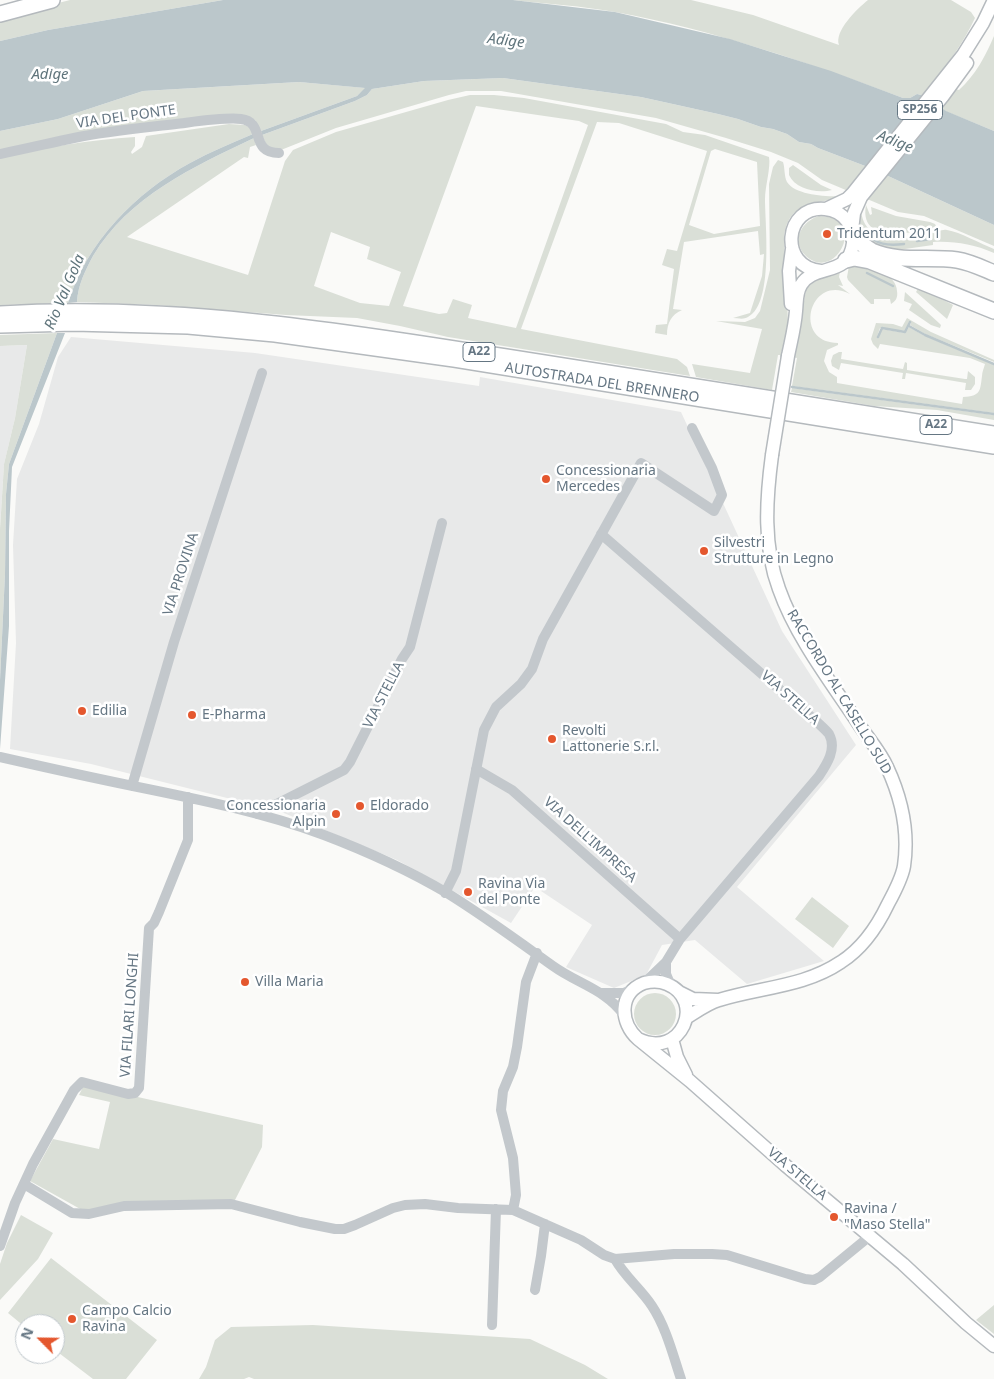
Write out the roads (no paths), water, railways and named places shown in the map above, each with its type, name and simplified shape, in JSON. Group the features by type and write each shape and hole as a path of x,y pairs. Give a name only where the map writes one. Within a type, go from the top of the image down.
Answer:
{"highway":[{"path":"0,4 15,0"},
{"path":"0,14 52,0"},
{"path":"852,233 873,251 890,256 956,260 967,262 994,273"},
{"path":"846,260 854,258 870,261 994,311"},
{"name":"AUTOSTRADA DEL BRENNERO","path":"0,314 188,326 346,343 992,443"},
{"name":"AUTOSTRADA DEL BRENNERO","path":"0,325 50,318"}],"main road":[{"name":"RACCORDO AL CASELLO SUD","path":"986,24 994,0"},
{"name":"RACCORDO AL CASELLO SUD","path":"675,989 693,999 718,1000 805,981 841,962 860,946 878,925 904,867 905,836 903,812 887,766 822,670 792,618 779,590 771,563 767,534 767,503 772,455 796,301 801,286 808,276 835,268 846,260 852,249 857,195 955,66 994,11"},
{"name":"RACCORDO AL CASELLO SUD","path":"792,334 789,271 792,233 798,220 810,212 826,209 857,195"},
{"path":"826,209 841,215 846,220 852,233"},
{"path":"792,249 796,257 804,265 813,270 821,271"},
{"name":"VIA STELLA","path":"675,989 662,982 653,982 639,986 629,996 625,1005 624,1015 631,1033 690,1081 785,1165 870,1236 994,1346"},
{"path":"638,1039 646,1043 664,1043 680,1032 686,1018 686,1009 684,1000 675,989"},
{"name":"RACCORDO AL CASELLO SUD","path":"686,1018 718,1000"},
{"name":"VIA STELLA","path":"672,1039 682,1069 690,1081"}],"street":[{"name":"VIA DEL PONTE","path":"0,154 76,138 188,123 236,119 249,121 255,127 260,144 266,151 279,153"},
{"name":"VIA PROVINA","path":"132,786 174,642 262,373"},
{"path":"445,892 456,871 484,730 496,707 521,684 532,669 544,639 641,463 714,511 722,495 712,468 692,428"},
{"name":"VIA STELLA","path":"257,814 344,770 350,762 402,659 410,647 442,522"},
{"name":"VIA STELLA","path":"601,534 818,722 829,735 831,751 828,762 819,776 680,939 666,962 639,986 624,993 601,992"},
{"name":"VIA STELLA","path":"0,757 188,797 257,814 323,835 392,865 445,892 537,953 553,966 572,978 601,992 615,1003 624,1015"},
{"name":"VIA DELL'IMPRESA","path":"476,769 512,790 680,939"},
{"name":"VIA FILARI LONGHI","path":"0,1246 14,1203 32,1164 74,1090 82,1082 128,1094 135,1093 139,1088 149,928 154,923 159,912 188,840 188,797"},
{"path":"513,1210 516,1195 513,1158 501,1110 503,1091 513,1066 517,1047 526,982 537,953"},
{"path":"666,962 666,974 675,989"},
{"path":"24,1184 72,1213 89,1214 124,1206 231,1204 335,1229 355,1226 393,1208 405,1205 424,1204 458,1208 513,1210 581,1240 604,1255 615,1259 674,1254 727,1255 805,1279 814,1280 820,1278 870,1236"},
{"path":"492,1326 496,1209"},
{"path":"535,1290 545,1224"},
{"path":"615,1259 621,1270 654,1308 681,1379"}],"water":[{"name":"Adige","path":"223,0 513,0 615,12 730,39 831,71 903,98 910,98 917,94 921,95 946,111 994,131 994,225 873,169 811,144 799,142 787,134 773,129 718,114 641,97 503,78 424,81 372,89 367,95 355,101 262,135 261,131 357,96 365,88 299,82 143,91 58,119 0,131 0,41 48,30"},
{"path":"253,134 254,138 208,160 164,185 125,216 93,256 80,284 77,302 68,303 76,281 87,260 100,240 132,204 150,189 190,163"},
{"path":"57,333 65,333 12,467 9,531 9,626 0,749 0,680 5,574 6,494 9,464"}],"waterway":[{"path":"865,232 873,240 883,244 904,244"},
{"path":"917,241 931,239"},
{"path":"867,273 893,286"},
{"path":"878,337 882,328 905,332 910,322"},
{"path":"909,326 925,335 994,364"},
{"path":"792,387 994,414"}],"place":[{"name":"Tridentum 2011","path":"827,234"},
{"name":"Concessionaria Mercedes","path":"546,479"},
{"name":"Silvestri Strutture in Legno","path":"704,551"},
{"name":"Edilia","path":"82,711"},
{"name":"E-Pharma","path":"192,715"},
{"name":"Revolti Lattonerie S.r.l.","path":"552,739"},
{"name":"Eldorado","path":"360,806"},
{"name":"Concessionaria Alpin","path":"336,814"},
{"name":"Ravina Via del Ponte","path":"468,892"},
{"name":"Villa Maria","path":"245,982"},
{"name":"Ravina / \"Maso Stella\"","path":"834,1217"},
{"name":"Campo Calcio Ravina","path":"72,1319"}],"water label":[{"name":"Rio Val Gola","path":"65,292"}]}
